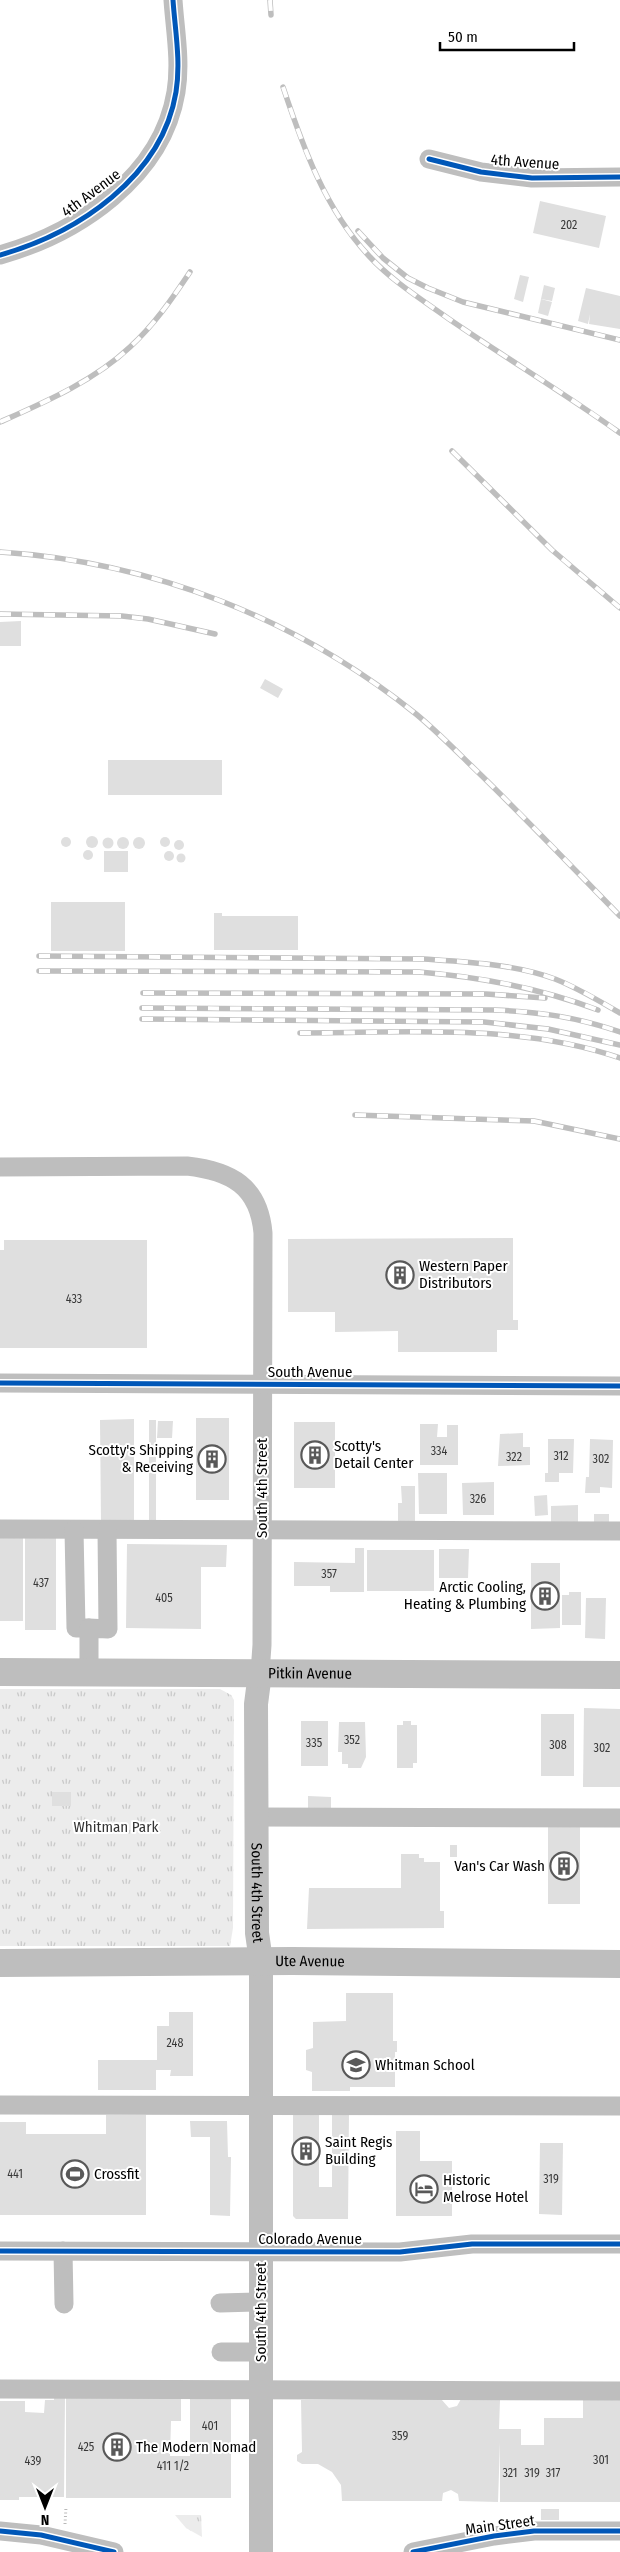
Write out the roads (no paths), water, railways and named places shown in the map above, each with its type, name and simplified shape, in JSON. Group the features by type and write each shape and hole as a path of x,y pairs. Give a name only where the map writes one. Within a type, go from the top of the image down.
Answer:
{"highway":[{"name":"Pitkin Avenue","path":"0,1672 620,1675"},
{"name":"Ute Avenue","path":"0,1963 261,1961 620,1964"}],"main road":[{"name":"South 4th Street","path":"260,1673 256,1704 256,1817 257,1933 261,1961 261,2552"}],"street":[{"name":"4th Avenue","path":"0,255 38,242 91,213 132,178 148,158 171,112 176,91 178,61 173,0"},
{"name":"4th Avenue","path":"429,159 482,172 532,178 620,177"},
{"name":"South 4th Street","path":"0,1168 187,1166 208,1169 239,1182 258,1206 262,1233 260,1673"},
{"name":"South Avenue","path":"0,1383 620,1386"},
{"path":"0,1529 620,1531"},
{"path":"74,1530 76,1628 108,1629 107,1530"},
{"path":"89,1628 89,1672"},
{"path":"256,1817 620,1818"},
{"path":"0,2105 620,2106"},
{"name":"Colorado Avenue","path":"0,2251 400,2252 472,2244 620,2244"},
{"path":"63,2251 64,2304"},
{"path":"220,2302 261,2302"},
{"path":"220,2352 261,2352"},
{"path":"0,2389 620,2390"},
{"path":"0,2531 41,2535 114,2552"},
{"name":"Main Street","path":"413,2552 514,2533 620,2531"}],"railway":[{"path":"270,0 271,15"},
{"path":"283,87 307,154 328,198 353,238 369,256 387,274 417,297 620,433"},
{"path":"358,231 383,258 408,278 428,288 463,302 620,340"},
{"path":"0,422 68,390 116,359 139,339 155,321 190,272"},
{"path":"452,451 552,550 620,608"},
{"path":"0,552 57,558 113,568 167,582 220,601 272,623 322,650 370,680 433,729 620,916"},
{"path":"0,614 122,616 148,619 215,634"},
{"path":"39,956 424,959 474,963 523,970 555,979 620,1013"},
{"path":"39,971 419,972 488,980 554,995 598,1010"},
{"path":"143,993 486,994 545,998"},
{"path":"142,1008 495,1010 558,1016 620,1032"},
{"path":"142,1019 484,1022 548,1029 620,1045"},
{"path":"300,1033 462,1032 502,1035 542,1039 620,1058"},
{"path":"355,1115 534,1121 620,1139"}],"place":[{"name":"Western Paper Distributors","path":"400,1275"},
{"name":"Scotty's Detail Center","path":"315,1455"},
{"name":"Scotty's Shipping & Receiving","path":"212,1459"},
{"name":"Arctic Cooling, Heating & Plumbing","path":"545,1596"},
{"name":"Van's Car Wash","path":"564,1866"},
{"name":"Whitman School","path":"356,2065"},
{"name":"Saint Regis Building","path":"306,2151"},
{"name":"Crossfit","path":"75,2174"},
{"name":"Historic Melrose Hotel","path":"424,2189"},
{"name":"The Modern Nomad","path":"117,2447"}],"park label":[{"name":"Whitman Park","path":"116,1827"}]}
